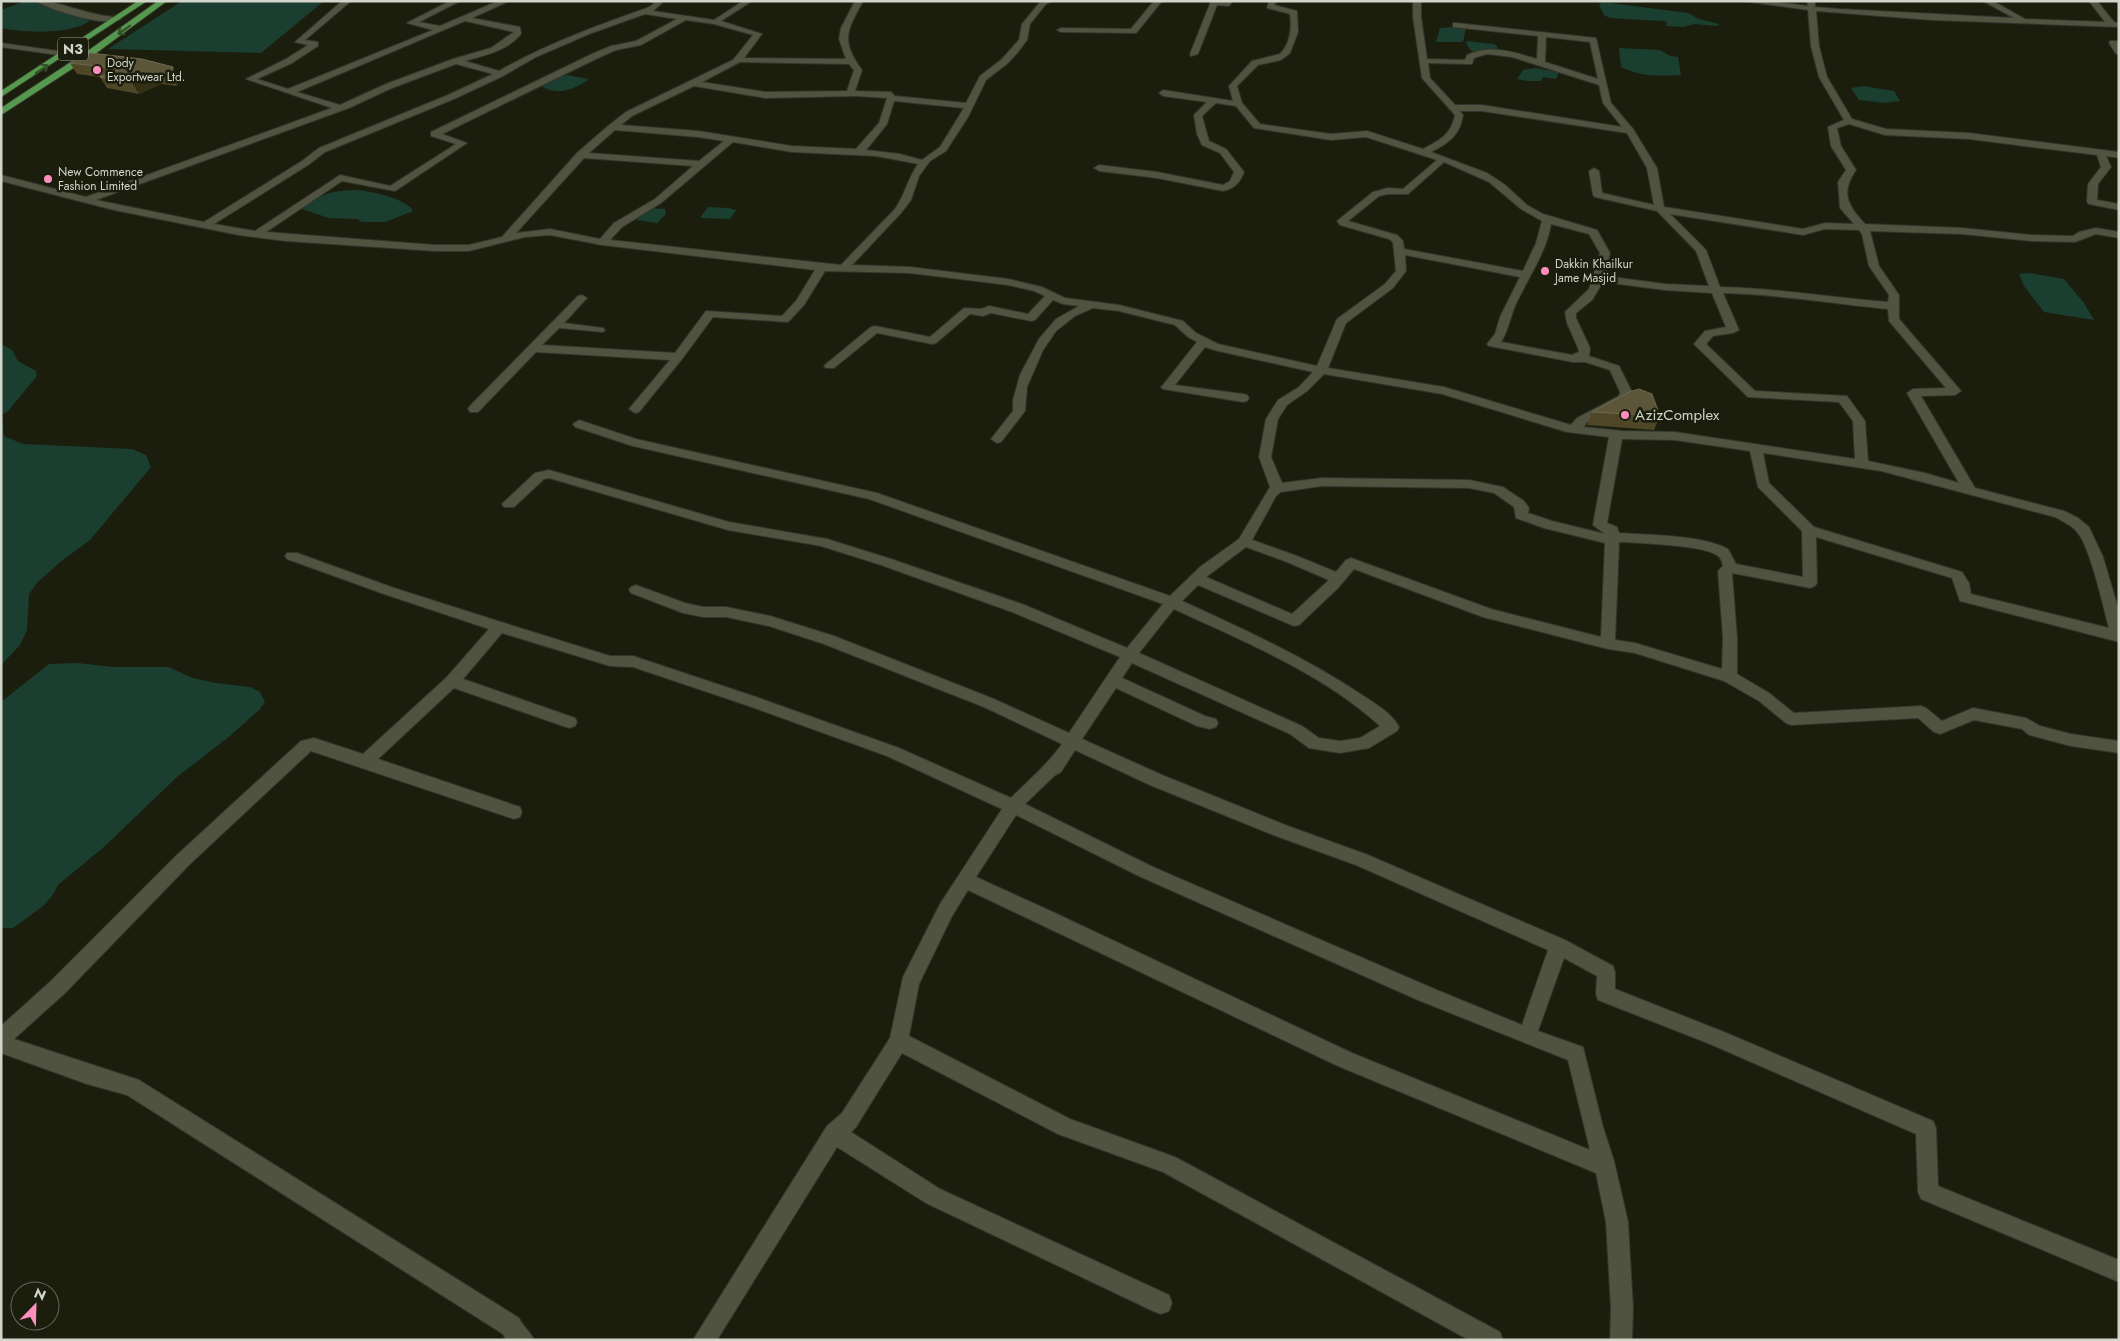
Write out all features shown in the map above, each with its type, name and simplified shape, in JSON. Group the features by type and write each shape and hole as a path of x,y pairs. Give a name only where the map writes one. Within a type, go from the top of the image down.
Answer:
{"highway":[{"name":"N3","path":"1,95 143,1"},
{"name":"N3","path":"1,112 92,52 163,1"}],"street":[{"path":"40,1 68,12 100,20 118,19"},
{"path":"340,108 250,79 289,62 315,44 299,42 347,1"},
{"path":"441,29 411,23 456,1"},
{"path":"289,92 320,77 368,60 505,1"},
{"path":"206,225 305,163 322,150 451,97 500,74 533,55 586,32 645,12 657,6 658,3 655,1"},
{"path":"715,22 748,1"},
{"path":"850,94 858,72 851,61 843,39 845,28 859,1"},
{"path":"843,269 898,211 906,200 914,176 924,163 943,149 964,117 976,87 983,78 1005,61 1015,50 1022,40 1026,24 1044,2 1049,1"},
{"path":"1061,30 1133,31 1158,1"},
{"path":"1194,54 1212,2 1226,4 1229,1"},
{"path":"1238,104 1233,86 1252,65 1259,61 1277,59 1283,56 1294,39 1296,21 1294,13 1270,6 1273,1"},
{"path":"1417,1 1417,17 1426,78 1459,115 1458,128 1450,138 1424,152"},
{"path":"1747,1 1811,5 1881,15 2024,21 2056,20 2115,25"},
{"path":"1987,1 2024,21"},
{"path":"2093,1 2115,25 2119,34"},
{"path":"1811,5 1815,46 1823,77 1850,121"},
{"path":"505,240 556,179 580,155 613,127 629,114 739,60 758,34 715,22 645,12"},
{"path":"257,234 340,178 392,188 463,143 434,134 595,56 614,48 638,43 684,18"},
{"path":"86,200 340,108 456,61 494,50 514,37 518,32 517,29 505,26 465,19"},
{"path":"1456,25 1593,40 1607,103 1630,131 1652,168 1660,209 1701,250 1732,330 1709,333 1700,344 1752,394 1843,399 1859,421 1862,465"},
{"path":"1541,63 1542,34"},
{"path":"2119,42 2113,43 2119,52"},
{"path":"1,45 65,54"},
{"path":"1424,60 1469,62 1470,57 1477,52 1520,56 1603,84"},
{"path":"739,60 851,61"},
{"path":"456,61 500,74"},
{"path":"693,83 765,95 891,95 891,98 969,106"},
{"path":"1163,92 1238,104 1245,108 1257,126 1331,137 1367,134 1424,152 1491,179 1526,209 1559,223 1593,232 1605,253 1596,289 1584,302 1570,312 1570,321 1584,344 1585,354 1573,359"},
{"path":"858,153 883,124 891,98"},
{"path":"1099,168 1157,175 1223,188 1229,186 1239,175 1239,172 1223,150 1208,147 1201,138 1198,115 1213,101"},
{"path":"1452,108 1482,108 1630,131"},
{"path":"1970,491 1913,393 1954,391 1893,319 1894,295 1874,266 1867,233 1845,208 1843,182 1851,170 1836,146 1832,126 1850,121 1885,132 1970,136 2119,154"},
{"path":"613,127 690,133 792,149 900,157 924,163"},
{"path":"602,242 626,218 658,201 731,140"},
{"path":"2100,152 2106,167 2093,184 2092,202 2119,207"},
{"path":"580,155 702,164"},
{"path":"1277,488 1265,457 1272,419 1282,403 1303,389 1320,370 1341,321 1389,286 1401,271 1398,241 1393,237 1343,223 1342,221 1376,194 1388,190 1405,192 1443,159"},
{"path":"1594,170 1598,195 1660,209 1803,232 1825,226 1962,231 2031,238 2075,239 2083,234 2096,232 2119,235"},
{"path":"1,178 86,200 206,225 257,234 323,242 469,248 525,234 550,232 602,242 822,267 910,270 999,280 1038,289 1063,300 1091,306 1119,308 1179,323 1192,335 1214,347 1320,370 1444,391 1571,429 1616,434 1675,436 1755,447 1925,477 1970,491 2059,514 2073,521 2084,530 2096,557 2118,636 1965,597 1962,583 1957,575 1809,530 1763,484 1755,447"},
{"path":"1547,218 1532,264 1504,318 1501,335 1493,344 1573,359 1586,359 1615,368 1626,392 1625,398 1581,421 1578,427 1571,429"},
{"path":"1399,251 1526,275"},
{"path":"635,409 678,357 710,313 784,320 791,315 802,301 822,267"},
{"path":"1599,278 1665,287 1764,290 1843,302 1894,306"},
{"path":"830,366 876,329 932,341 968,310 983,313 989,309 1031,318 1052,295"},
{"path":"474,409 582,298"},
{"path":"997,439 1019,411 1018,402 1032,359 1051,331 1061,320 1091,306"},
{"path":"557,325 599,330"},
{"path":"1204,341 1168,387 1243,398"},
{"path":"532,348 678,357"},
{"path":"509,504 540,476 549,474 728,526 822,542 886,562 1017,608 1155,666 1296,730 1314,744 1340,747 1363,744 1391,727 1370,708 1333,682 1268,647 1172,602 872,496 643,444 579,424"},
{"path":"1608,644 1612,530 1600,525 1616,434"},
{"path":"704,1340 834,1133 849,1120 899,1041 910,983 946,910 1013,806 1048,771 1055,768 1112,680 1172,602 1197,578 1244,542 1271,494 1277,488 1322,482 1469,484 1498,490 1522,508 1521,515 1549,525 1612,538 1691,545 1720,551 1726,555 1730,568"},
{"path":"1728,677 1730,638 1725,571 1730,568 1810,583 1809,530"},
{"path":"1244,542 1292,559 1338,579"},
{"path":"292,556 397,594 610,661 633,662 760,704 893,752 1013,806 1147,872 1425,994 1526,1036 1576,1054 1605,1166 1617,1222 1622,1308 1621,1340"},
{"path":"1197,578 1218,589 1294,621 1308,606 1325,594 1351,563 1488,613 1608,644 1635,648 1728,677 1764,697 1791,719 1920,712 1940,728 1973,714 2026,724 2035,731 2071,740 2119,747"},
{"path":"636,590 683,608 703,612 726,612 770,622 829,640 989,702 1156,780 1282,831 1362,860 1559,946 1606,972 1605,994 1717,1038 1926,1128 1928,1192 2119,1271"},
{"path":"366,761 452,681 499,626"},
{"path":"1112,680 1178,711 1210,723"},
{"path":"452,681 569,722"},
{"path":"1,1039 58,987 184,859 307,745 314,744 514,812"},
{"path":"964,880 1032,910 1308,1043 1439,1100 1605,1166"},
{"path":"1526,1036 1559,946"},
{"path":"899,1041 1065,1127 1168,1164 1492,1340"},
{"path":"1,1044 87,1074 132,1087 511,1326 515,1335 522,1340"},
{"path":"834,1133 933,1196 1161,1303"}],"shaded area":[{"path":"25,1 43,4 54,10 91,20 83,25 48,32 1,28 1,10"},
{"path":"182,1 324,1 261,53 108,49"},
{"path":"1602,2 1688,13 1699,19 1719,24 1717,26 1694,24 1684,27 1666,26 1667,22 1663,21 1610,18 1604,15 1599,5"},
{"path":"1440,28 1466,28 1463,42 1436,42"},
{"path":"1467,41 1493,44 1497,46 1498,51 1475,52 1470,50 1466,43"},
{"path":"1619,48 1660,50 1670,56 1678,57 1681,75 1650,75 1636,73 1621,67"},
{"path":"1535,68 1559,72 1556,79 1543,77 1541,81 1528,81 1517,79 1523,70"},
{"path":"567,75 588,80 577,87 559,91 553,91 541,86 562,76"},
{"path":"1863,86 1894,91 1900,101 1884,103 1859,100 1851,88"},
{"path":"359,190 381,194 397,200 410,207 413,211 385,222 362,222 357,219 329,218 302,209 321,196 343,191"},
{"path":"708,207 736,210 730,219 700,218"},
{"path":"648,208 665,209 666,214 657,223 636,220"},
{"path":"2029,273 2064,279 2084,303 2094,320 2044,312 2024,286 2019,274"},
{"path":"1,344 12,350 18,361 36,371 37,376 8,411 2,415 4,436 23,444 132,449 146,455 151,467 90,540 60,562 37,583 29,594 27,630 20,645 1,665"},
{"path":"78,663 113,667 168,667 193,678 215,683 250,687 260,692 265,702 260,709 230,736 178,776 105,846 58,885 52,896 43,906 13,928 1,928 1,702 49,664"}],"building":[{"path":"90,53 142,59 173,67 171,75 155,73 132,83 100,77 120,69 70,63"},
{"path":"1639,389 1652,394 1660,416 1592,412 1629,392"}],"place":[{"name":"Dody Exportwear Ltd.","path":"97,70"},
{"name":"New Commence Fashion Limited","path":"48,179"},
{"name":"Dakkin Khailkur Jame Masjid","path":"1545,271"},
{"name":"AzizComplex","path":"1625,415"}]}
